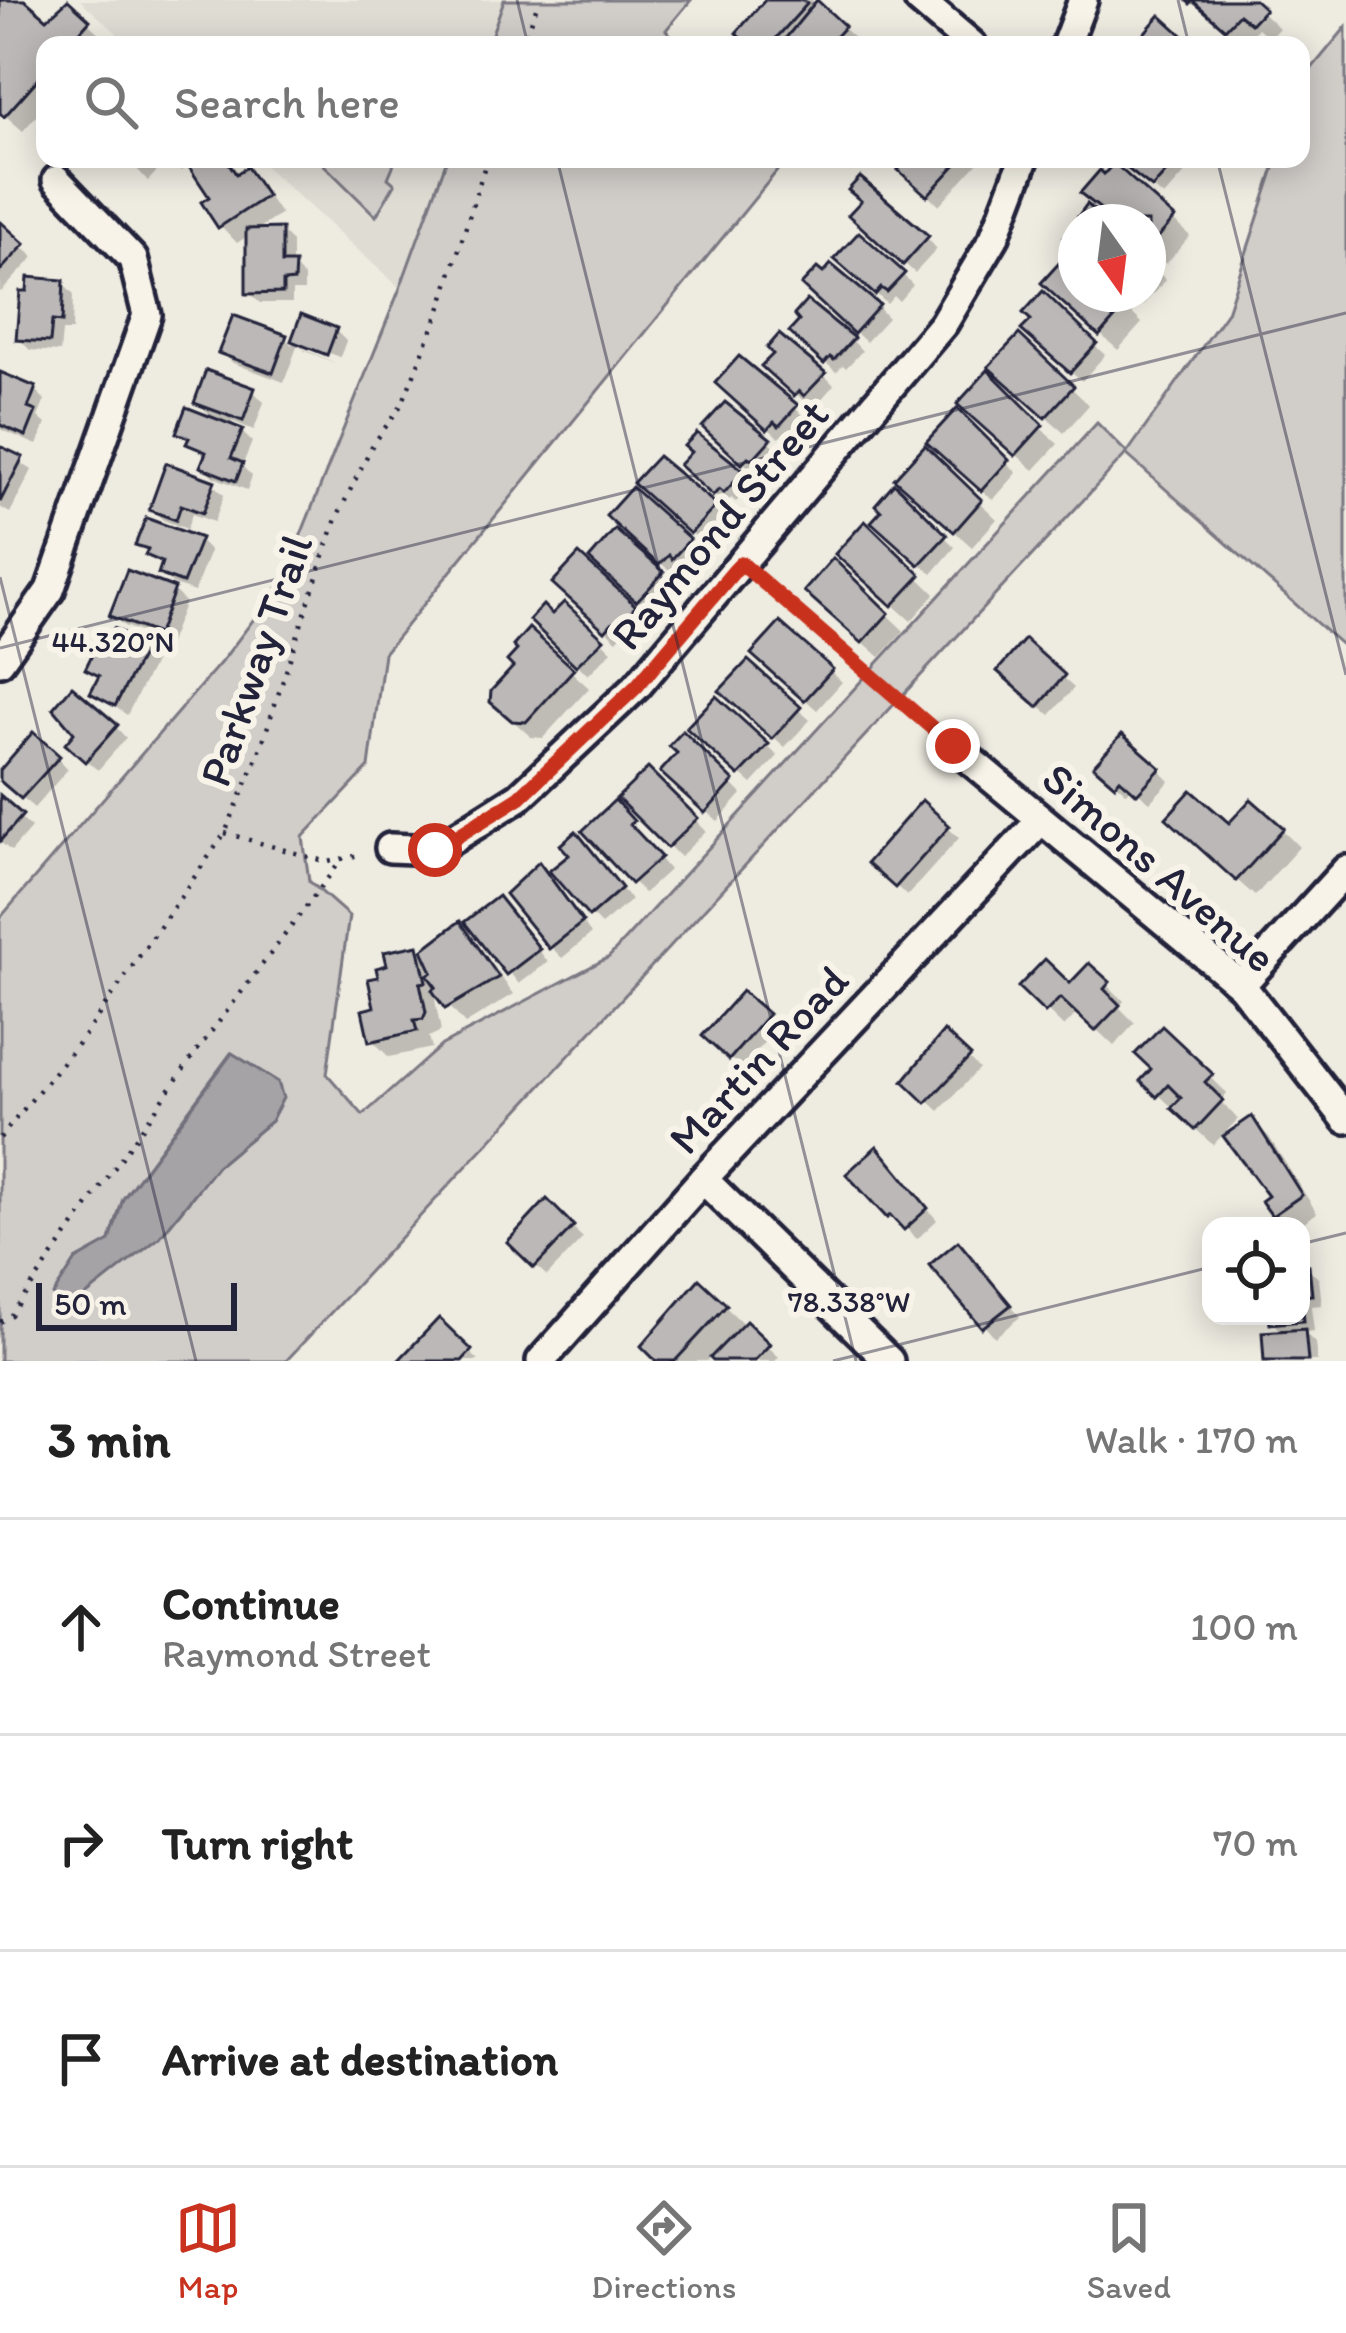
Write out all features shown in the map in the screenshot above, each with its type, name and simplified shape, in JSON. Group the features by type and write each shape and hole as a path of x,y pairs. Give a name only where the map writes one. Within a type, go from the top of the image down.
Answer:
{"street":[{"path":"919,0 961,36"},
{"path":"1069,36 1083,0"},
{"name":"Raymond Street","path":"390,848 435,850 520,797 637,686 943,324 994,238 1021,168"},
{"path":"0,661 50,590 147,315 133,259 57,180"},
{"name":"Simons Avenue","path":"953,746 1241,985 1346,1119"},
{"name":"Martin Road","path":"541,1361 703,1179 1042,820"},
{"path":"1241,985 1346,869"},
{"path":"703,1179 889,1361"}],"path":[{"path":"526,36 538,0"},
{"name":"Parkway Trail","path":"0,1138 83,1036 225,832 259,756 336,519 373,446 402,404 440,310 485,168"},
{"path":"741,563 953,746"},
{"path":"225,832 327,862 390,848"},
{"path":"0,1322 11,1315 196,1052 343,858"}],"shaded area":[{"path":"80,0 504,0 491,36 120,36"},
{"path":"504,0 691,0 666,30 671,36 491,36"},
{"path":"1346,27 1346,649 1126,454 286,1361 0,1361 0,918 222,661 282,582 444,168 779,168 384,653 369,767 303,837 309,881 349,916 327,1074 363,1115 442,1045 609,957 1097,423 1127,453 1227,312 1274,168 1310,168 1310,71","holes":["231,1053 278,1082 271,1121 217,1166 159,1238 110,1241 123,1199"]},
{"path":"267,168 444,168 400,288"},
{"path":"327,168 392,168 388,178 395,184 376,216"},
{"path":"232,1053 278,1082 283,1098 271,1121 217,1166 159,1238 65,1312 53,1295 76,1260 110,1241 123,1199"}],"building":[{"path":"0,0 25,0 47,19 68,0 90,20 76,36 36,36 36,81 4,117 0,113"},
{"path":"765,0 803,0 807,4 778,36 736,33"},
{"path":"817,0 845,26 836,36 787,36"},
{"path":"1186,0 1255,0 1265,9 1251,24 1239,14 1225,29"},
{"path":"1160,15 1184,36 1142,36"},
{"path":"190,168 232,168 236,174 248,168 267,196 218,228 201,202 209,197"},
{"path":"900,168 953,168 927,196"},
{"path":"1109,168 1120,168 1159,204 1094,204 1080,193 1100,170 1104,174"},
{"path":"1126,168 1170,168 1152,188"},
{"path":"860,177 929,236 903,265 848,215 861,201 848,190"},
{"path":"0,222 25,244 0,271"},
{"path":"282,228 282,263 295,263 294,281 283,282 283,293 246,294 246,229"},
{"path":"859,232 905,273 887,292 881,288 875,295 834,259"},
{"path":"831,264 880,305 854,334 801,285 817,268 823,273"},
{"path":"1058,264 1058,299 1041,283"},
{"path":"28,277 64,280 62,322 52,321 50,342 16,340 20,291 27,291"},
{"path":"1043,291 1058,305 1058,312 1065,312 1097,343 1070,373 1021,330 1031,320 1023,313"},
{"path":"807,300 854,338 824,364 789,332 799,321 794,315"},
{"path":"1073,312 1120,312 1099,336"},
{"path":"301,314 337,328 327,355 291,341"},
{"path":"233,315 287,335 273,373 218,353"},
{"path":"779,334 826,373 804,396 799,391 794,396 761,366 773,354 767,348"},
{"path":"1019,334 1074,386 1045,418 988,367"},
{"path":"739,356 798,405 779,426 774,422 767,430 715,383"},
{"path":"206,370 255,388 243,421 194,403"},
{"path":"988,370 1043,425 1015,456 957,404"},
{"path":"0,372 36,387 28,408 36,411 26,436 0,425"},
{"path":"725,402 771,439 742,464 702,427"},
{"path":"186,407 243,429 231,458 243,463 236,481 200,467 206,452 186,444 189,438 176,433"},
{"path":"957,408 1009,460 981,491 926,442"},
{"path":"697,433 744,471 724,493 719,489 713,496 679,465 691,452 684,446"},
{"path":"925,445 982,500 954,532 894,479"},
{"path":"0,446 23,457 0,502"},
{"path":"658,456 717,505 690,534 633,483"},
{"path":"166,463 215,481 203,513 181,505 176,520 149,510"},
{"path":"894,483 947,535 919,565 871,522 881,511 875,505"},
{"path":"632,487 690,539 672,559 669,555 659,565 606,516"},
{"path":"146,518 201,538 183,583 158,574 162,562 135,545"},
{"path":"865,521 921,575 892,606 835,554"},
{"path":"615,529 664,572 636,602 589,559"},
{"path":"579,554 636,606 617,626 613,622 605,631 552,583"},
{"path":"833,558 889,613 862,643 804,591"},
{"path":"127,570 175,588 158,634 109,616"},
{"path":"564,602 604,639 576,666 529,620 543,605 552,614"},
{"path":"780,622 833,669 804,701 751,654"},
{"path":"114,628 147,646 115,706 90,693 99,676 85,669 99,641 105,645"},
{"path":"529,628 574,669 526,722 512,721 490,702 491,691 513,667 507,661 517,650 513,646"},
{"path":"1025,639 1065,675 1038,707 997,671"},
{"path":"748,660 801,707 772,739 719,691"},
{"path":"72,686 118,725 85,762 65,744 74,733 53,708"},
{"path":"716,696 769,744 739,776 686,728"},
{"path":"683,731 734,781 705,813 660,772 677,753 669,746"},
{"path":"33,732 60,756 21,799 0,781 0,770"},
{"path":"1122,734 1161,768 1137,794 1120,779 1115,785 1093,766"},
{"path":"648,768 698,818 667,848 617,798"},
{"path":"1191,790 1229,823 1251,799 1284,828 1236,881 1166,818"},
{"path":"0,795 23,815 0,841"},
{"path":"615,800 661,857 631,884 582,831"},
{"path":"922,800 950,826 895,888 867,863"},
{"path":"576,831 622,888 589,917 549,871 569,855 560,845"},
{"path":"539,862 583,922 549,949 505,894"},
{"path":"498,896 540,949 506,975 464,922"},
{"path":"460,921 499,977 445,1009 432,990 436,987 427,975 432,972 422,950"},
{"path":"418,945 426,1012 423,1019 414,1020 417,1031 369,1042 362,1010 374,1007 368,979 378,977 376,968 387,965 384,952"},
{"path":"1045,959 1070,983 1089,963 1110,982 1104,989 1120,1005 1095,1031 1060,998 1045,1013 1018,987"},
{"path":"742,991 769,1014 729,1060 702,1036"},
{"path":"1162,1026 1213,1074 1205,1082 1223,1100 1195,1130 1171,1108 1181,1098 1168,1085 1157,1097 1140,1081 1151,1069 1135,1054"},
{"path":"944,1031 971,1056 926,1103 903,1081"},
{"path":"1252,1116 1302,1195 1272,1216 1261,1201 1268,1196 1223,1136"},
{"path":"877,1146 928,1208 904,1230 846,1174"},
{"path":"547,1199 574,1226 534,1268 507,1242"},
{"path":"958,1241 1011,1305 982,1328 929,1265"},
{"path":"699,1279 727,1305 675,1361 656,1361 641,1346"},
{"path":"439,1318 472,1350 462,1361 398,1361"},
{"path":"746,1321 770,1344 754,1361 713,1361 710,1358"},
{"path":"1305,1329 1308,1361 1264,1361 1262,1332"}],"route":[{"path":"435,850 520,797 637,686 741,563 953,746"}]}
